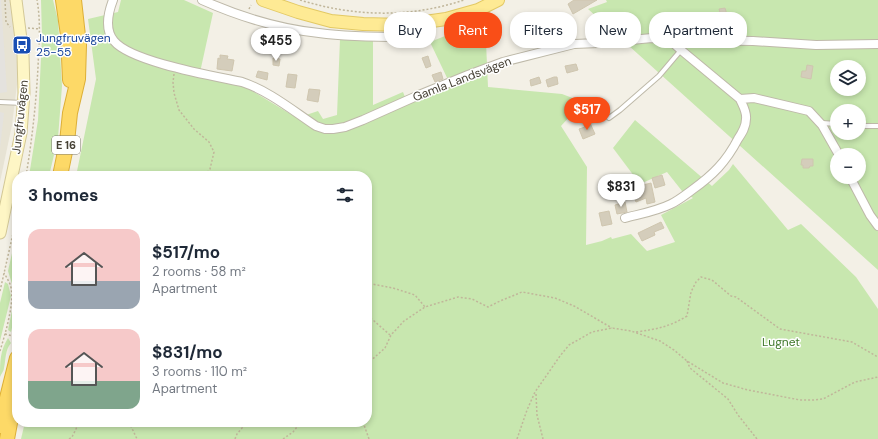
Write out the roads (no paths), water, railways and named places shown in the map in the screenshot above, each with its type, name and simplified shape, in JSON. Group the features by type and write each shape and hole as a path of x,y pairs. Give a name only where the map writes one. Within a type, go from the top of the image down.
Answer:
{"highway":[{"name":"E 16","path":"63,0 68,35 70,113"},
{"name":"E 16","path":"61,171 67,142 70,113 78,79 79,62 74,0"},
{"path":"0,426 12,378"},
{"path":"7,439 12,412"}],"main road":[{"path":"263,0 331,21 363,24 404,25 446,19 478,10 498,0"}],"street":[{"name":"Jungfruvägen","path":"13,171 21,132 24,79 23,55 16,0"},
{"name":"Gamla Landsvägen","path":"113,0 108,14 108,30 114,41 120,47 133,54 175,67 250,85 261,90 316,126 325,129 345,127 440,86 502,62 574,44 649,38"},
{"path":"204,0 241,15 301,31 344,36 384,37"},
{"name":"Gamla Landsvägen","path":"747,41 816,45 878,44"},
{"path":"625,218 672,204 708,179 726,159 745,126 746,111 740,99 681,50"},
{"path":"740,99 754,98 809,111 822,125 835,148"},
{"name":"Jungfruvägen","path":"0,233 12,175"},
{"path":"854,184 870,215 878,226"}],"lane":[{"path":"609,118 659,76 681,50"},
{"path":"0,102 23,103"},
{"path":"819,122 830,123"},
{"path":"866,126 878,126"}],"place":[{"name":"Jungfruvägen 25-55","path":"22,45"}],"park label":[{"name":"Lugnet","path":"781,342"}]}
